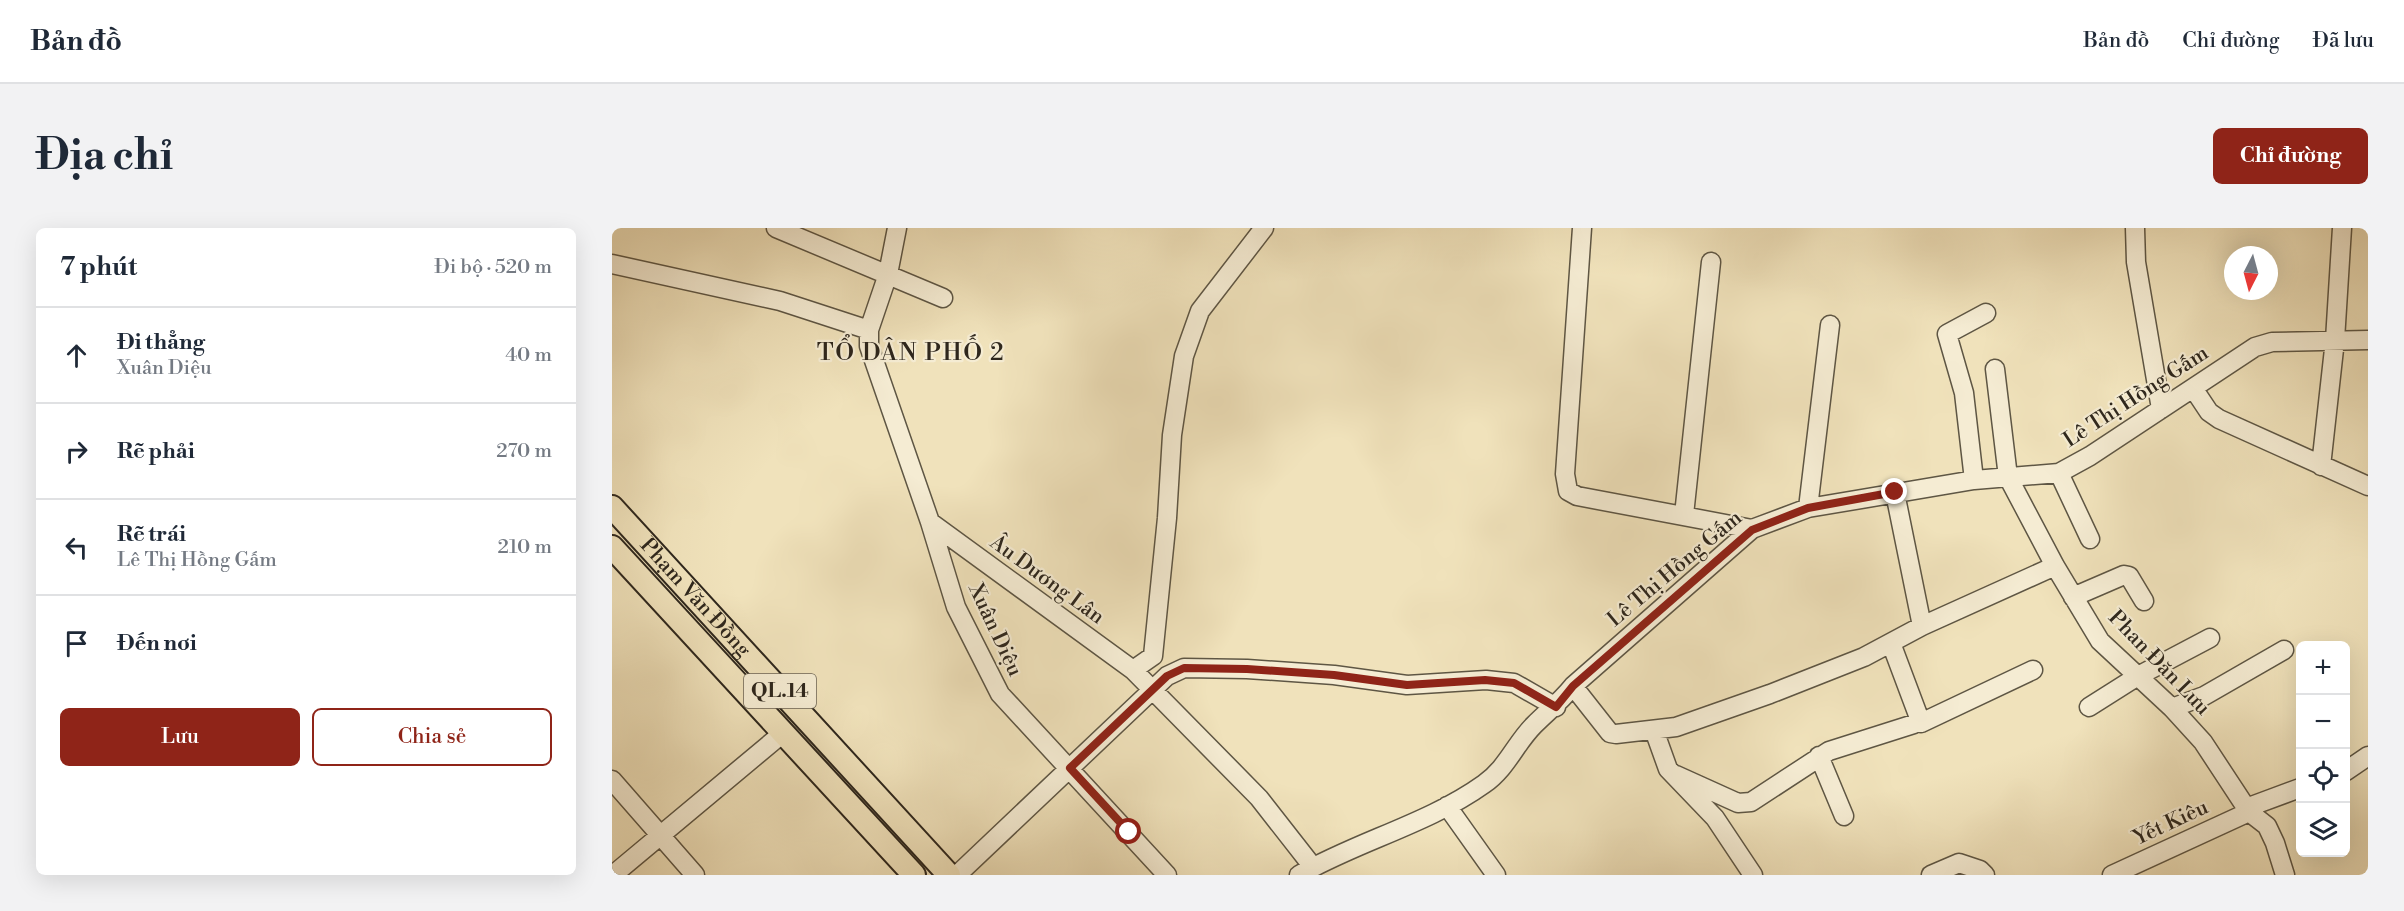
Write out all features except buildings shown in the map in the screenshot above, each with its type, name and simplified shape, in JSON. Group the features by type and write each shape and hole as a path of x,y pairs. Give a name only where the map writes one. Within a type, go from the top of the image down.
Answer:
{"main road":[{"name":"Phạm Văn Đồng","path":"612,507 949,875"},
{"name":"Phạm Văn Đồng","path":"612,547 915,875"},
{"path":"713,656 734,640"}],"street":[{"path":"776,228 943,298"},
{"path":"897,228 888,274 869,330 870,357 930,522"},
{"path":"1133,670 1153,656 1167,518 1172,435 1184,356 1200,311 1264,228"},
{"path":"1582,228 1565,484 1568,491 1577,496 1752,530"},
{"path":"2135,228 2136,262 2161,410"},
{"path":"2321,466 2336,340 2342,228"},
{"path":"1684,515 1710,262"},
{"path":"612,264 772,299 869,330"},
{"path":"1974,480 1964,393 1947,334 1986,313"},
{"path":"1808,508 1830,325"},
{"name":"Lê Thị Hồng Gấm","path":"1306,871 1447,806 1485,784 1509,762 1533,726 1556,707 1573,686 1752,530 1808,508 1974,480 2059,472 2161,410 2255,347 2272,342 2368,340"},
{"path":"1995,369 2008,477"},
{"path":"2193,388 2209,412 2219,419 2368,486"},
{"path":"2059,472 2090,539"},
{"name":"Phan Đăn Lưu","path":"2008,477 2055,566 2100,641 2172,708 2203,742 2247,810 2267,826 2285,875"},
{"path":"1895,492 1922,626"},
{"name":"Âu Dương Lân","path":"930,522 1133,670 1259,798 1306,871"},
{"name":"Xuân Diệu","path":"930,522 956,607 1000,694 1167,875"},
{"path":"1573,686 1610,733 1654,730 1682,725 1864,657 1922,626 2055,566"},
{"path":"2073,597 2124,575 2129,576 2144,601"},
{"path":"2089,707 2138,676 2210,638"},
{"path":"1891,643 1921,723 2033,670"},
{"path":"2172,708 2204,696 2284,650"},
{"path":"957,875 1167,676 1184,668 1247,669 1334,675 1407,685 1485,680 1514,683 1556,707"},
{"path":"1676,775 1745,804 1819,756 1848,743 1880,736 1914,724"},
{"path":"1654,730 1665,764 1715,818 1753,875"},
{"path":"613,875 658,834 783,733"},
{"path":"1819,756 1844,816"},
{"path":"2350,768 2368,756"},
{"path":"612,780 694,875"},
{"name":"Yết Kiêu","path":"2112,875 2247,810 2296,790"},
{"path":"1447,806 1496,875"},
{"path":"1931,875 1959,863 1980,870 1985,875"}],"district":[{"name":"TỔ DÂN PHỐ 2","path":"911,353"}],"route":[{"path":"1129,832 1070,768 1167,676 1184,668 1285,670 1407,685 1485,680 1514,683 1556,707 1573,686 1752,530 1808,508 1895,492"}]}
